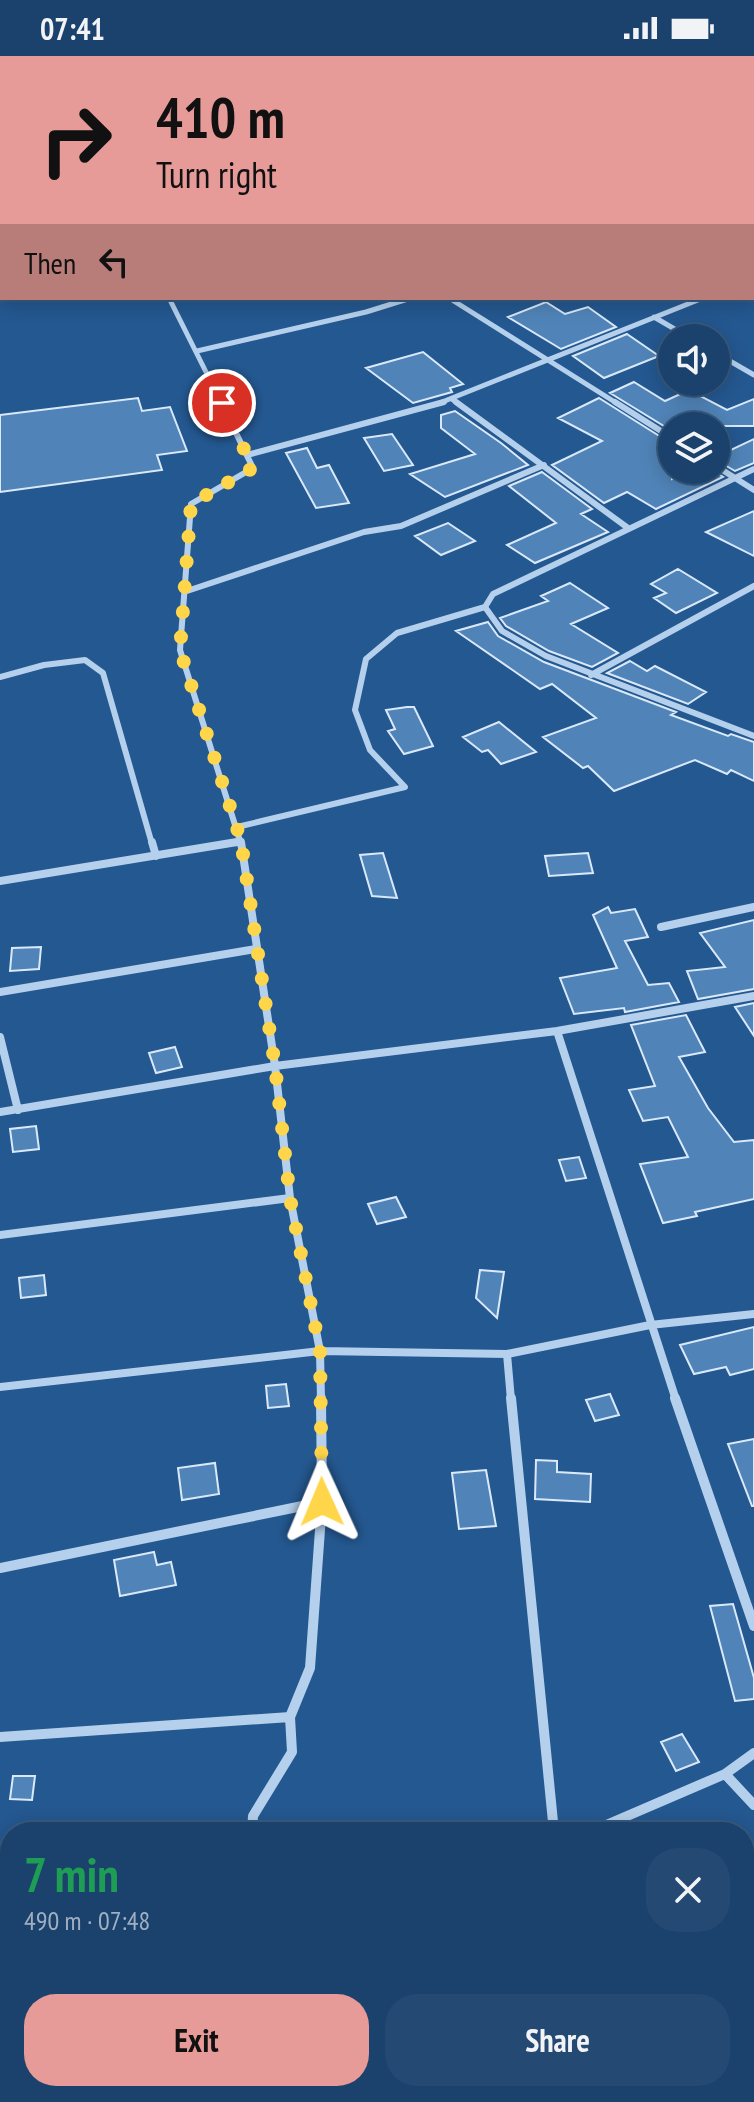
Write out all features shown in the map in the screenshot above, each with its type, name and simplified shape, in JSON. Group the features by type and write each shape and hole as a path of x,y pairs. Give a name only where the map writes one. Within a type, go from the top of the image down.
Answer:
{"street":[{"path":"170,300 253,468 191,504 180,650 241,841 275,1066 290,1198 320,1351 322,1502 310,1668 290,1717 292,1752 253,1816 253,1822"},
{"path":"197,351 366,312 405,300"},
{"path":"452,300 658,429"},
{"path":"247,455 453,400 698,300"},
{"path":"654,317 666,324"},
{"path":"730,361 754,375"},
{"path":"453,400 628,528"},
{"path":"184,592 364,532 401,526 544,465"},
{"path":"237,827 405,787 370,750 355,710 366,659 397,633 485,607 493,594 754,469"},
{"path":"730,475 754,490"},
{"path":"591,675 754,586"},
{"path":"485,607 490,621 514,640 591,675 754,736"},
{"path":"0,677 44,665 85,660 103,673 156,856"},
{"path":"0,881 241,841"},
{"path":"661,927 754,907"},
{"path":"0,992 256,949"},
{"path":"0,1112 275,1066 557,1031 754,996"},
{"path":"557,1031 650,1325 754,1626"},
{"path":"0,1037 18,1110"},
{"path":"0,1235 290,1198"},
{"path":"0,1387 320,1351 507,1354 650,1325 754,1314"},
{"path":"507,1354 553,1822"},
{"path":"0,1568 322,1502"},
{"path":"0,1737 290,1717"},
{"path":"613,1822 725,1774 754,1753"},
{"path":"725,1774 754,1805"}],"building":[{"path":"546,302 565,314 588,307 616,327 561,349 508,317"},
{"path":"627,334 658,355 604,378 573,356"},
{"path":"423,352 463,384 450,388 452,392 413,403 366,368"},
{"path":"634,382 665,401 676,396 700,396 727,410 754,399 754,426 730,426 730,412 658,412 658,422 610,393"},
{"path":"138,398 142,411 170,407 187,451 157,455 162,470 0,492 0,415"},
{"path":"599,398 658,435 658,484 708,484 656,509 627,492 604,503 552,465 602,441 558,418"},
{"path":"455,411 528,465 445,497 410,474 475,454 441,428 441,415"},
{"path":"392,434 413,465 384,471 364,438"},
{"path":"754,439 754,463 735,471 730,468 730,450"},
{"path":"307,448 317,468 329,465 349,503 316,508 286,453"},
{"path":"542,472 592,509 581,514 608,532 535,563 507,545 556,523 509,486"},
{"path":"754,511 754,556 706,532"},
{"path":"448,523 475,541 441,555 415,536"},
{"path":"678,569 717,593 676,613 654,598 666,593 651,584"},
{"path":"570,583 608,608 571,624 618,653 592,667 549,651 506,626 500,618 548,601 541,596"},
{"path":"488,622 498,636 544,662 676,712 671,715 754,742 754,781 731,770 727,774 695,760 614,791 588,766 583,768 543,737 596,718 552,684 540,689 456,631"},
{"path":"630,661 647,671 655,666 706,692 688,704 607,673"},
{"path":"414,707 433,746 404,754 388,731 395,729 386,710"},
{"path":"499,722 536,752 501,764 488,750 482,752 463,737"},
{"path":"383,853 397,898 372,896 360,855"},
{"path":"588,853 593,873 549,876 545,856"},
{"path":"608,907 611,913 635,909 648,937 625,941 648,985 669,983 679,1002 625,1012 624,1008 574,1014 560,978 617,968 593,915"},
{"path":"754,920 754,989 698,999 687,971 725,967 700,933"},
{"path":"41,947 39,969 10,971 12,948"},
{"path":"754,1003 754,1036 735,1007"},
{"path":"686,1015 705,1052 679,1057 708,1108 734,1142 754,1140 754,1199 695,1212 697,1216 663,1223 640,1164 688,1157 668,1117 643,1121 629,1090 655,1086 631,1025"},
{"path":"175,1047 182,1067 156,1073 149,1053"},
{"path":"36,1126 39,1149 13,1152 10,1129"},
{"path":"579,1157 586,1178 566,1181 559,1160"},
{"path":"396,1197 406,1217 377,1224 368,1204"},
{"path":"480,1270 504,1272 497,1318 476,1298"},
{"path":"44,1275 46,1295 21,1298 19,1278"},
{"path":"754,1327 754,1369 730,1375 726,1367 694,1374 680,1345"},
{"path":"286,1384 289,1406 268,1408 266,1386"},
{"path":"610,1394 619,1415 595,1421 586,1400"},
{"path":"754,1439 754,1506 752,1506 728,1444"},
{"path":"536,1460 557,1461 557,1472 591,1474 590,1502 535,1499"},
{"path":"215,1463 219,1494 182,1500 178,1468"},
{"path":"486,1470 496,1526 459,1529 452,1473"},
{"path":"154,1552 157,1565 171,1562 176,1585 120,1596 114,1560"},
{"path":"733,1604 754,1678 754,1699 735,1701 710,1606"},
{"path":"682,1734 699,1762 676,1771 661,1742"},
{"path":"13,1776 35,1776 32,1800 10,1799"}],"route":[{"path":"222,403 253,468 191,504 180,650 241,841 275,1066 290,1198 320,1351 322,1502"}]}
